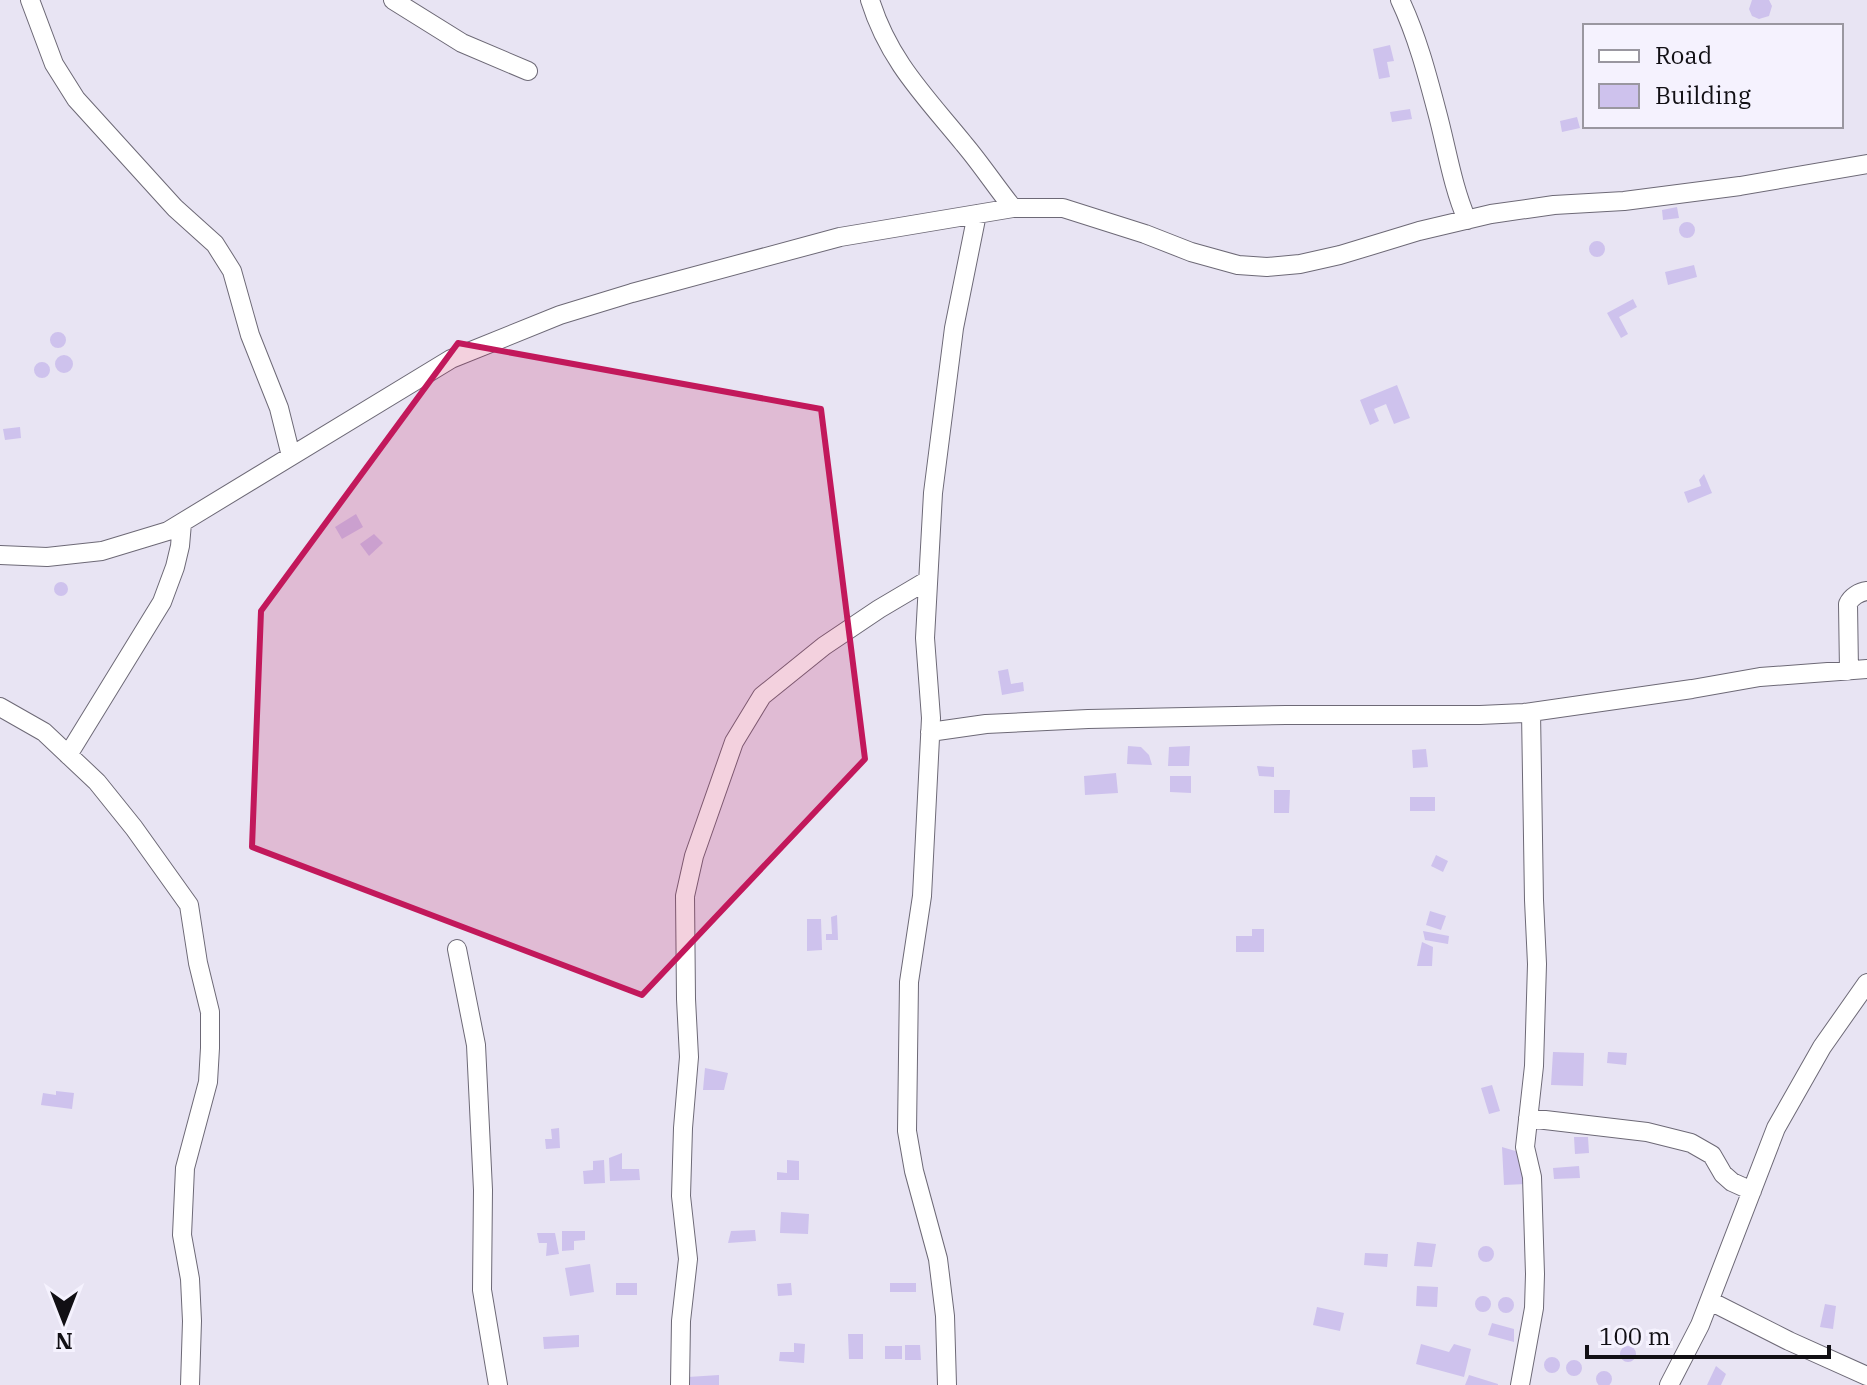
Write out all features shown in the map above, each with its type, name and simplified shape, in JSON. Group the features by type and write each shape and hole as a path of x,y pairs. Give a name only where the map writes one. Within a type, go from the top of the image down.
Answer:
{"street":[{"path":"30,0 54,64 76,99 175,208 215,244 232,271 250,335 279,408 291,456"},
{"path":"393,0 462,43 528,71"},
{"path":"870,0 888,45 908,77 1013,208"},
{"path":"1400,0 1424,62 1455,188 1467,220"},
{"path":"0,555 47,557 102,551 168,531 451,359 560,315 840,237 1013,208 1063,208 1191,252 1238,265 1267,267 1300,264 1419,231 1554,205 1624,201 1740,186 1867,164"},
{"path":"947,1385 945,1316 938,1259 914,1171 907,1131 909,982 922,896 931,718 925,638 933,493 954,328 977,214"},
{"path":"68,755 162,602 175,567 182,523"},
{"path":"680,1385 681,1321 688,1259 681,1196 689,1057 685,896 694,856 734,742 762,696 824,646 928,580"},
{"path":"930,732 986,724 1088,719 1531,712 1760,677 1858,670 1848,604 1851,599 1867,591"},
{"path":"0,707 44,732 97,782 189,905 210,1012 208,1082 185,1168 182,1235 190,1279 190,1385"},
{"path":"1520,1385 1534,1308 1535,1274 1532,1177 1525,1147 1534,1066 1537,964 1531,712"},
{"path":"457,949 476,1045 483,1190 482,1290 498,1385"},
{"path":"1669,1385 1710,1301 1776,1128 1822,1047 1867,983"},
{"path":"1528,1118 1647,1132 1691,1143 1712,1155 1723,1174 1732,1182 1752,1191"},
{"path":"1710,1301 1867,1376"}],"highlighted area":[{"path":"458,343 821,409 865,759 642,995 252,847 261,611"}],"building":[{"path":"1752,0 1769,0 1772,6 1769,16 1759,19 1752,16 1749,9"},
{"path":"1390,45 1394,61 1387,62 1390,77 1379,79 1373,49"},
{"path":"1410,109 1412,119 1392,122 1390,112"},
{"path":"1577,117 1580,128 1562,132 1560,121"},
{"path":"1677,207 1679,218 1663,220 1662,210"},
{"path":"1687,222 1693,224 1693,236 1687,238 1681,236 1679,230 1681,224"},
{"path":"1597,241 1605,249 1597,257 1589,249"},
{"path":"1694,265 1697,277 1668,285 1665,272"},
{"path":"1633,299 1637,307 1619,317 1628,334 1621,338 1607,313"},
{"path":"55,332 61,332 66,340 64,346 55,348 50,343 50,337"},
{"path":"64,355 73,364 64,373 55,364"},
{"path":"42,362 48,364 48,376 42,378 36,376 34,370 36,364"},
{"path":"1397,385 1410,418 1394,424 1386,404 1374,409 1379,421 1370,425 1360,400"},
{"path":"20,427 21,438 5,440 3,429"},
{"path":"1704,474 1712,493 1688,503 1684,492 1701,486 1699,480"},
{"path":"356,514 363,527 342,539 335,527"},
{"path":"374,534 383,543 369,556 360,544"},
{"path":"61,582 68,589 61,596 54,589"},
{"path":"1008,669 1011,684 1023,682 1024,691 1002,695 998,671"},
{"path":"1128,746 1141,747 1149,755 1152,765 1127,764"},
{"path":"1190,746 1189,766 1168,766 1169,747"},
{"path":"1426,749 1428,767 1413,768 1412,750"},
{"path":"1257,766 1274,767 1274,777 1259,776"},
{"path":"1116,773 1118,793 1085,795 1084,776"},
{"path":"1170,776 1191,776 1191,793 1170,792"},
{"path":"1274,790 1290,790 1289,813 1274,813"},
{"path":"1410,797 1435,797 1435,811 1410,811"},
{"path":"1436,855 1448,861 1443,872 1431,866"},
{"path":"1430,911 1446,916 1441,930 1426,925"},
{"path":"837,915 838,940 826,940 826,934 832,934 831,917"},
{"path":"807,919 821,919 822,950 807,951"},
{"path":"1252,929 1264,929 1264,952 1236,952 1236,936 1252,936"},
{"path":"1423,931 1449,936 1448,944 1425,940"},
{"path":"1422,942 1433,947 1432,966 1417,966"},
{"path":"1553,1052 1584,1053 1583,1086 1551,1085"},
{"path":"1608,1052 1627,1053 1626,1065 1607,1063"},
{"path":"705,1068 728,1073 724,1090 703,1090"},
{"path":"1492,1085 1500,1111 1489,1114 1481,1088"},
{"path":"56,1091 74,1093 72,1109 41,1105 43,1093 56,1095"},
{"path":"559,1128 560,1148 546,1149 545,1139 552,1139 551,1129"},
{"path":"1574,1137 1588,1137 1589,1153 1575,1154"},
{"path":"1502,1147 1522,1153 1529,1184 1504,1185"},
{"path":"622,1153 622,1169 639,1169 640,1180 610,1181 609,1158"},
{"path":"604,1160 605,1183 584,1184 583,1171 593,1170 593,1161"},
{"path":"787,1160 799,1161 799,1180 777,1180 777,1172 787,1173"},
{"path":"1579,1166 1580,1178 1554,1179 1553,1168"},
{"path":"781,1212 809,1214 808,1234 780,1233"},
{"path":"755,1230 756,1241 728,1243 731,1231"},
{"path":"562,1231 585,1231 585,1240 574,1241 574,1250 562,1251"},
{"path":"537,1233 555,1233 559,1254 546,1256 547,1243 539,1243"},
{"path":"1417,1242 1436,1244 1432,1267 1414,1266"},
{"path":"1486,1246 1492,1248 1492,1260 1486,1262 1480,1260 1478,1254 1480,1248"},
{"path":"1365,1253 1388,1254 1387,1267 1364,1265"},
{"path":"590,1264 594,1292 570,1296 565,1268"},
{"path":"616,1283 637,1283 637,1295 616,1295"},
{"path":"791,1283 792,1295 778,1296 777,1284"},
{"path":"890,1283 916,1283 916,1292 890,1292"},
{"path":"1417,1286 1438,1287 1437,1307 1416,1306"},
{"path":"1483,1296 1489,1298 1489,1310 1483,1312 1477,1310 1475,1304 1477,1298"},
{"path":"1506,1297 1512,1299 1512,1311 1506,1313 1500,1311 1498,1305 1500,1299"},
{"path":"1825,1304 1836,1306 1833,1329 1820,1327"},
{"path":"1317,1307 1344,1313 1340,1331 1313,1325"},
{"path":"1492,1323 1514,1329 1514,1342 1488,1335"},
{"path":"848,1334 863,1334 863,1359 849,1359"},
{"path":"579,1335 579,1347 544,1349 543,1337"},
{"path":"794,1343 805,1344 804,1363 779,1361 780,1352 794,1352"},
{"path":"1421,1344 1449,1352 1454,1344 1471,1349 1464,1377 1416,1364"},
{"path":"905,1345 920,1345 921,1360 905,1360"},
{"path":"885,1346 902,1346 902,1359 885,1359"},
{"path":"1628,1346 1634,1348 1634,1360 1628,1362 1622,1360 1620,1354 1622,1348"},
{"path":"1552,1357 1558,1359 1558,1371 1552,1373 1546,1371 1544,1365 1546,1359"},
{"path":"1574,1360 1580,1362 1580,1374 1574,1376 1568,1374 1566,1368 1568,1362"},
{"path":"1716,1366 1726,1374 1721,1385 1707,1385"},
{"path":"1604,1371 1612,1379 1609,1384 1599,1384 1596,1379 1599,1374"},
{"path":"719,1375 719,1385 688,1385 688,1377"},
{"path":"1469,1375 1498,1384 1498,1385 1465,1385"}]}
